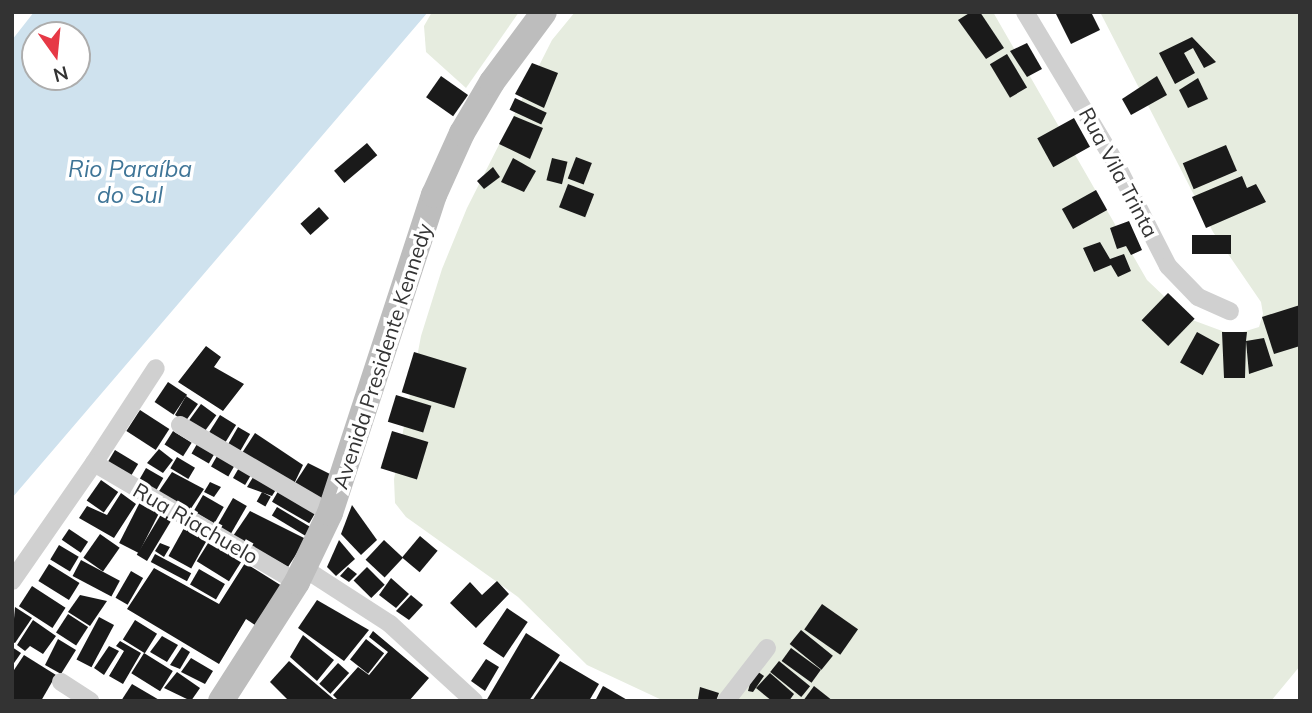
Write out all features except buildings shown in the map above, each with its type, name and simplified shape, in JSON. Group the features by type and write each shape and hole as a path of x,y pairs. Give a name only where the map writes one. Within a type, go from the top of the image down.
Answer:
{"main road":[{"name":"Avenida Presidente Kennedy","path":"221,701 300,575 330,513 435,195 492,82 544,12"}],"street":[{"name":"Rua Vila Trinta","path":"1025,12 1114,160 1168,266 1198,297 1230,311"},
{"path":"12,582 156,368"},
{"path":"180,425 330,513"},
{"name":"Rua Riachuelo","path":"94,463 390,624 474,701"},
{"path":"726,701 767,648"},
{"path":"61,682 90,701"}],"shaded area":[{"path":"432,12 519,12 466,88 426,52 424,26"},
{"path":"575,12 993,12 1147,280 1187,318 1233,335 1259,327 1263,314 1261,302 1213,232 1100,12 1300,12 1300,666 1271,701 664,701 587,665 518,597 406,517 395,503 394,479 421,336 442,269 467,208 552,40"}],"water":[{"name":"Rio Paraíba do Sul","path":"34,12 428,12 12,498 12,40 21,29 21,91 91,91 91,21 27,21"}]}
